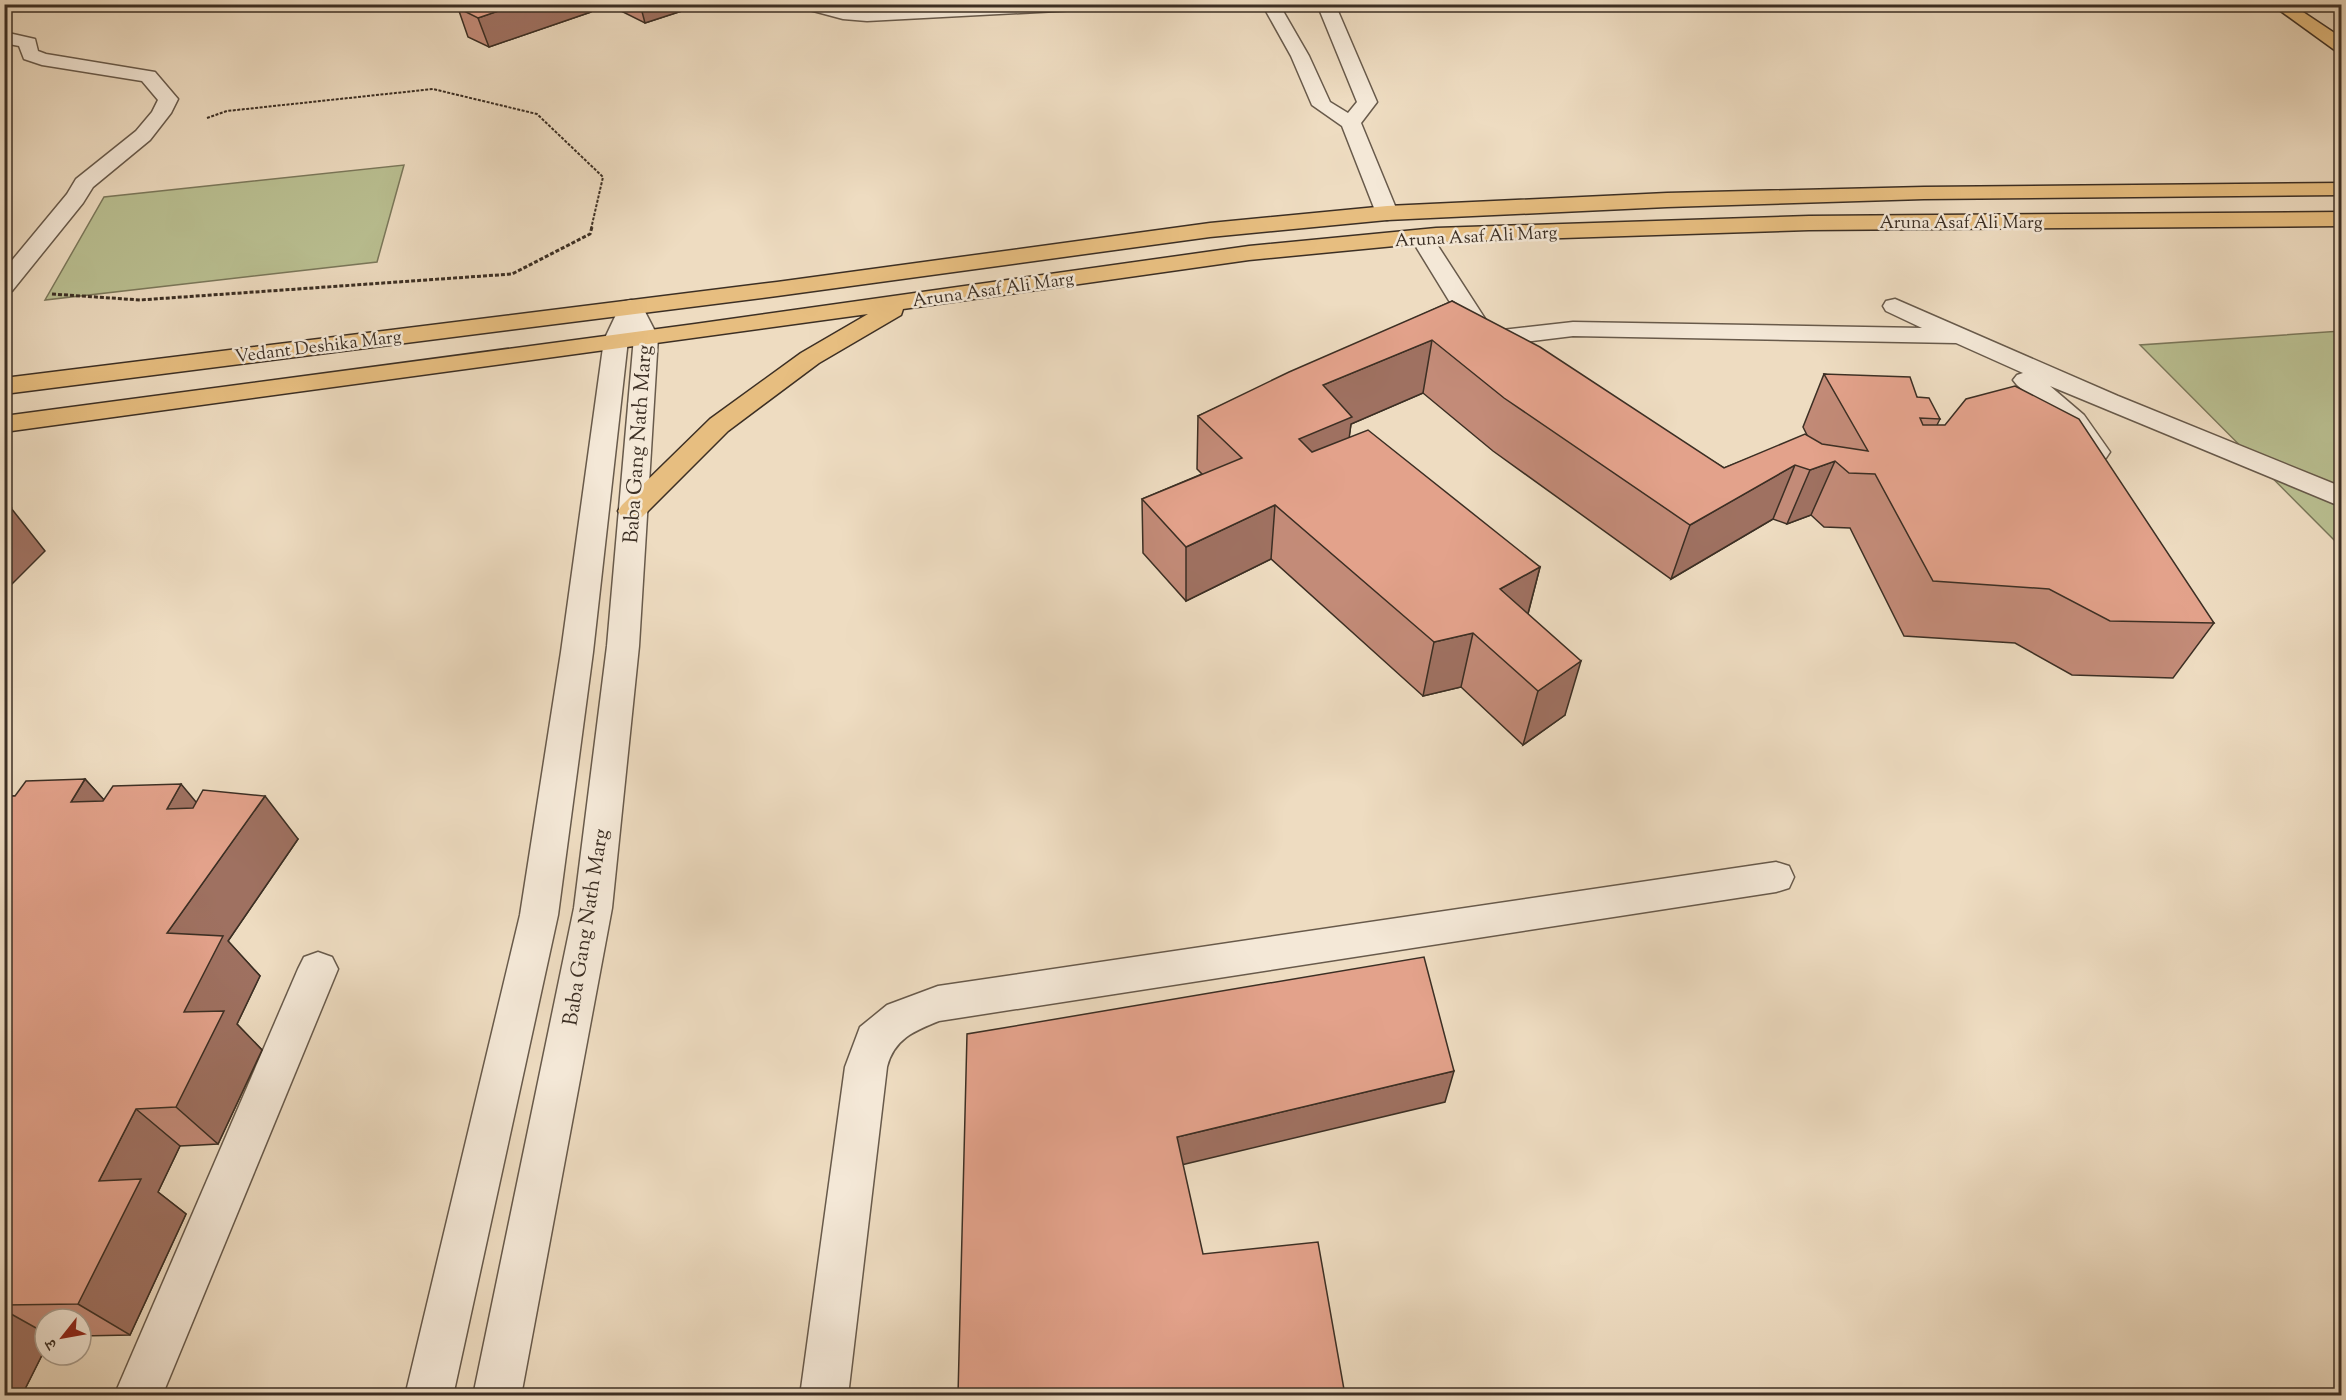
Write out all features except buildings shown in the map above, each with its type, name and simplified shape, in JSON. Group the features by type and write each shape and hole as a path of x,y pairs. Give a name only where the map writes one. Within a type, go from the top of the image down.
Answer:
{"main road":[{"path":"2279,4 2342,47"},
{"name":"Aruna Asaf Ali Marg","path":"631,328 1210,230 1387,213 1702,199 2342,189"},
{"name":"Aruna Asaf Ali Marg","path":"631,328 907,301 1249,252 1420,237 1809,223 2342,219"},
{"path":"632,511 719,425 810,358 907,301"},
{"name":"Vedant Deshika Marg","path":"4,386 631,328"},
{"name":"Vedant Deshika Marg","path":"4,424 631,328"}],"street":[{"path":"808,4 843,14 867,16 1095,4"},
{"path":"1270,4 1300,57 1322,105 1352,123 1387,213"},
{"path":"1326,4 1367,102 1352,123"},
{"path":"4,37 29,43 27,48 31,55 42,59 148,76 168,99 163,114 140,139 83,184 75,198 4,286"},
{"path":"1420,237 1485,339"},
{"path":"1895,306 2109,402 2342,498"},
{"name":"Baba Gang Nath Marg","path":"497,1395 593,908 623,646 632,511 631,328"},
{"name":"Baba Gang Nath Marg","path":"429,1395 539,915 578,652 631,328"},
{"path":"1449,348 1485,339 1573,329 1960,336 2063,407 2078,422 2092,443 2105,472"},
{"path":"824,1395 866,1067 874,1040 901,1018 938,1004 1776,877"},
{"path":"138,1395 318,969"}],"path":[{"path":"50,294 140,300 512,274 590,234 603,177 537,114 433,89 227,111 140,139"}],"green space":[{"path":"404,165 377,262 45,300 104,197"},
{"path":"2341,331 2341,547 2140,345"}]}
